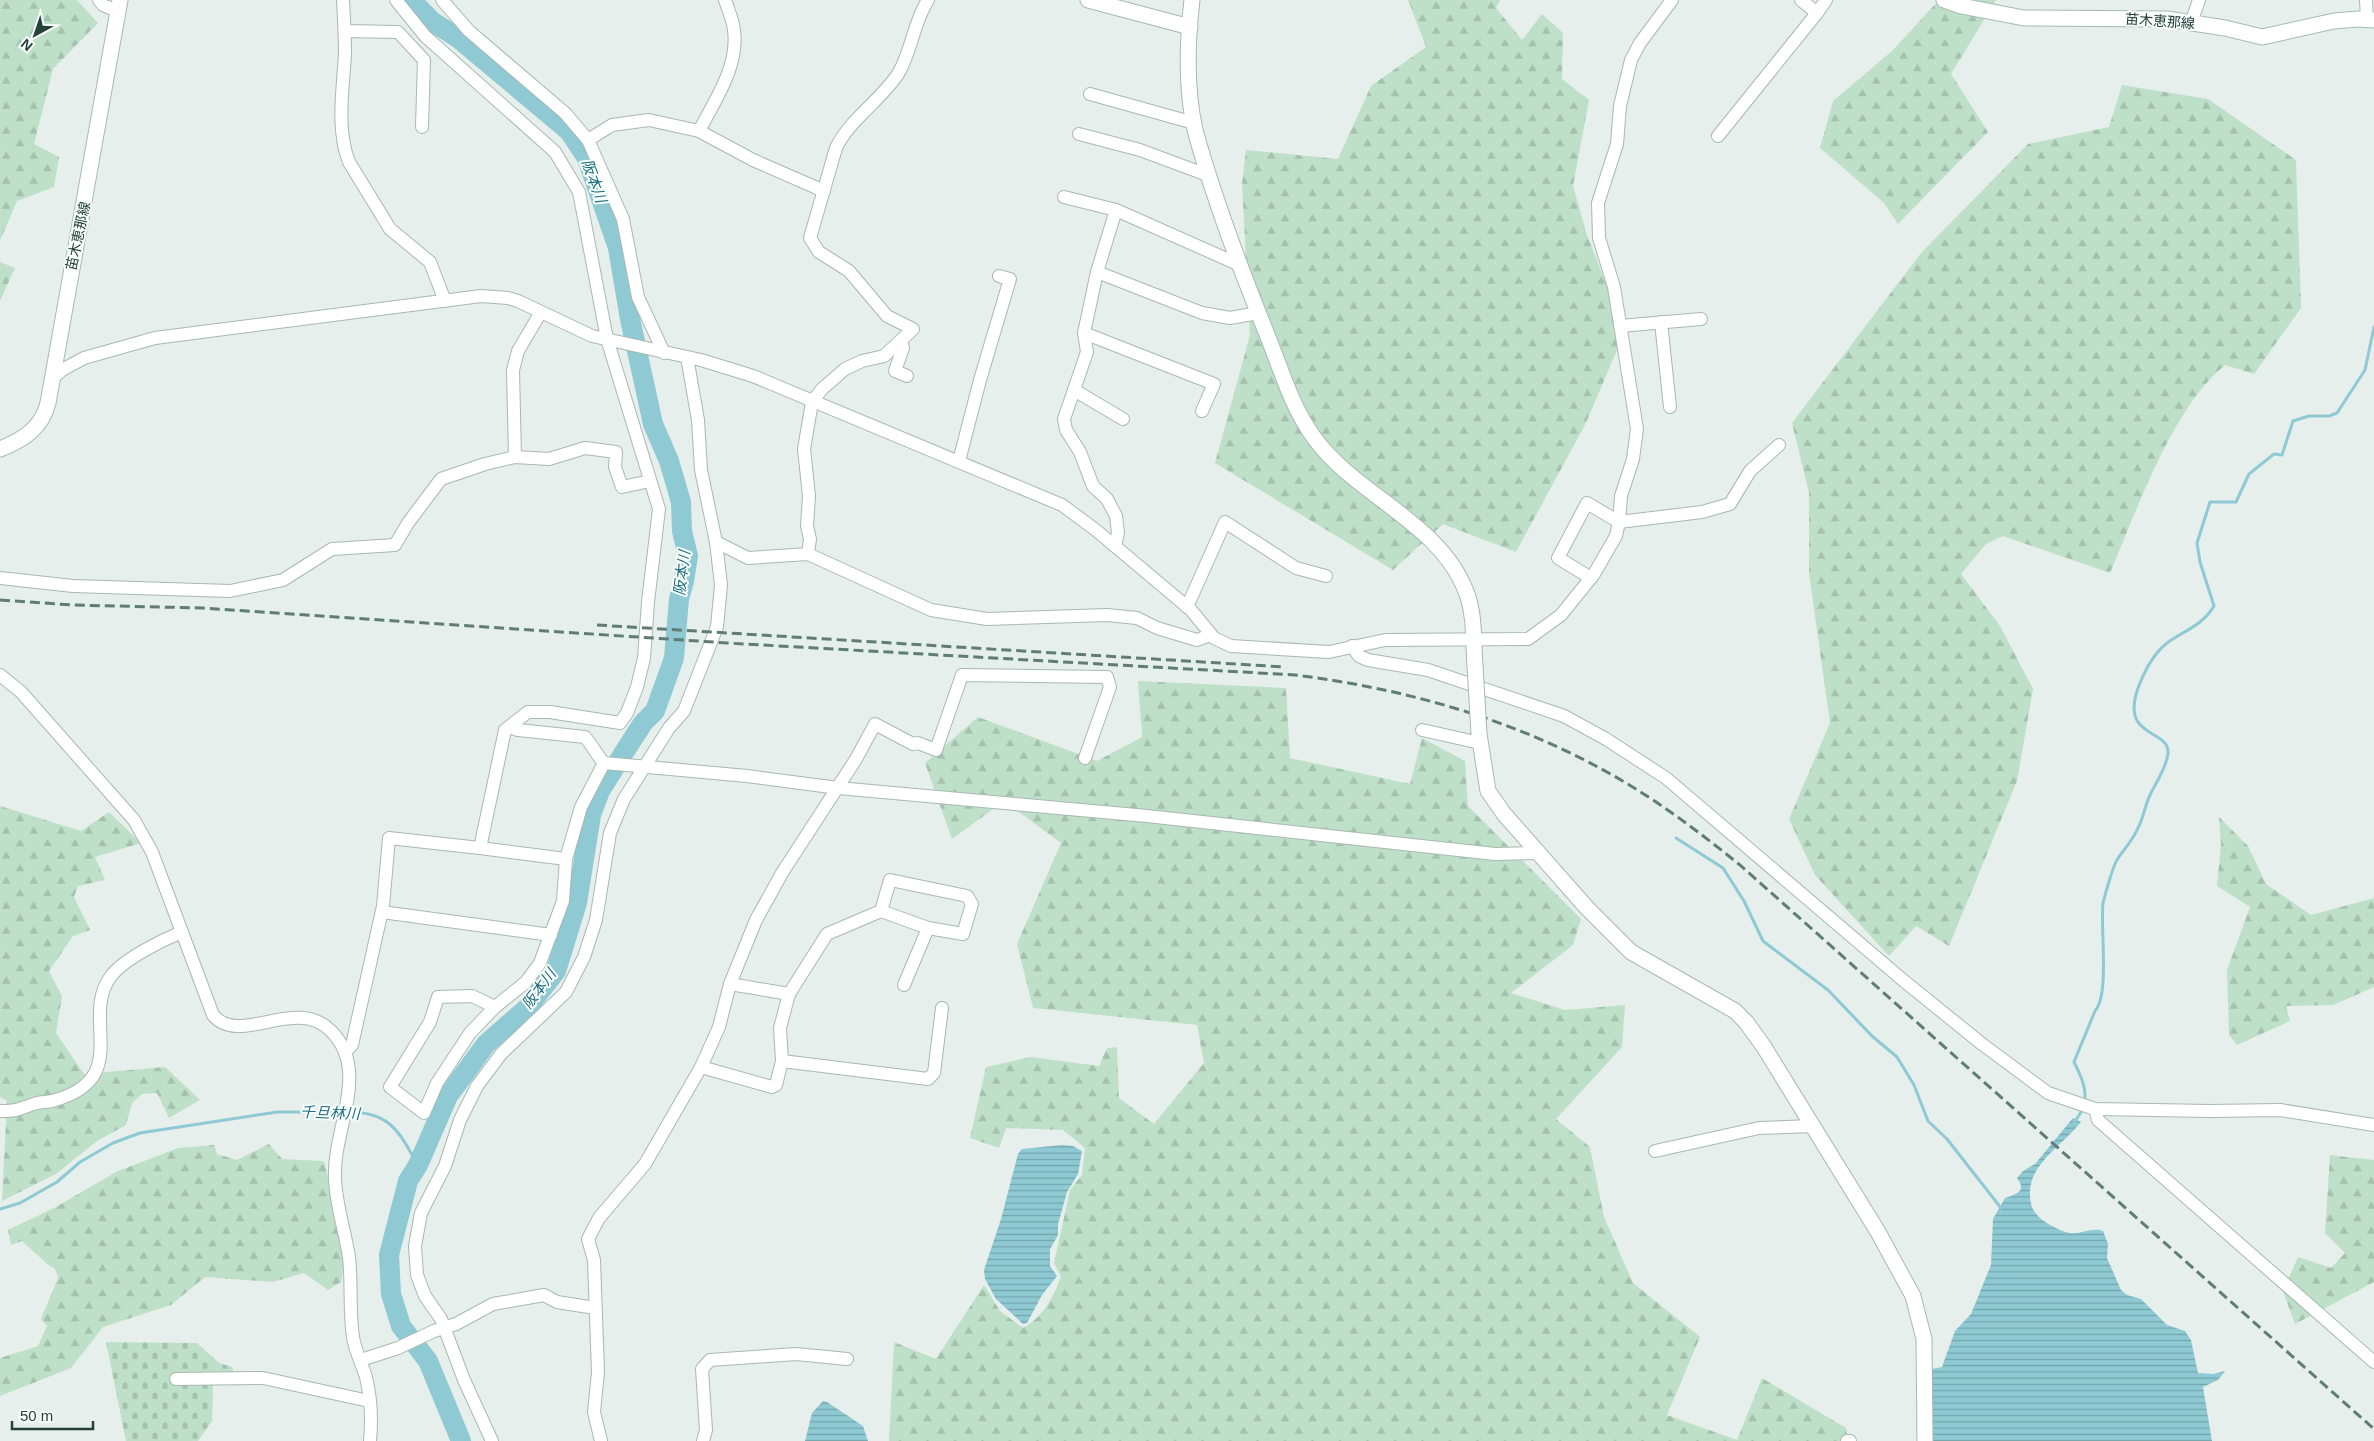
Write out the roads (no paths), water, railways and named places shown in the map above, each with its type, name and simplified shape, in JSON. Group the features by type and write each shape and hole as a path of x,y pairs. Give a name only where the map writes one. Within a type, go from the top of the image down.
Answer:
{"street":[{"path":"99,0 103,4 118,5"},
{"path":"342,0 345,31 342,134 349,162 390,229 430,262 445,301"},
{"path":"396,0 425,36 545,142 564,165 579,192 611,340 658,509 644,658 637,687 627,713 620,723 550,712 528,712 505,730 480,848"},
{"path":"442,0 470,31 565,113 588,140 623,219 638,297 658,352"},
{"path":"700,131 728,74 735,55 734,29 725,0"},
{"path":"808,554 810,539 807,526 809,496 804,449 812,402 822,389 845,369 862,361 884,356 913,329 887,316 849,271 820,252 810,238 836,148 842,136 897,75 907,56 916,24 928,0"},
{"path":"1088,0 1190,27"},
{"path":"1192,0 1190,27 1191,110 1194,123 1240,265 1290,396 1316,440 1352,475 1431,540 1451,562 1468,598 1472,616 1480,738 1488,791 1504,814 1538,853 1587,908 1631,952 1736,1011 1764,1046 1902,1272 1913,1296 1924,1339 1926,1441"},
{"path":"53,378 62,370 84,358 155,338 481,296 508,298 592,336 658,352 688,357 732,369 1062,505 1115,546 1187,607 1210,634 1222,644 1329,652 1385,640 1528,639 1561,615 1591,578 1616,536 1621,496 1633,459 1637,429 1614,286 1598,238 1598,203 1617,144 1620,106 1631,60 1640,43 1672,0"},
{"path":"1801,0 1817,13"},
{"path":"1718,136 1826,0"},
{"name":"苗木恵那線","path":"1944,0 1961,6 2024,18 2148,18 2225,28 2262,37 2334,21 2370,20"},
{"path":"2191,23 2199,0"},
{"path":"2366,0 2370,20"},
{"name":"苗木恵那線","path":"0,449 27,436 44,417 53,378 118,5"},
{"path":"345,31 398,32 424,60 422,127"},
{"path":"1090,94 1194,123"},
{"path":"588,140 612,125 649,120 700,131 753,160 824,191"},
{"path":"1080,134 1140,150 1210,176"},
{"path":"1064,197 1116,210 1240,265"},
{"path":"1115,546 1118,533 1116,516 1107,499 1093,486 1080,452 1066,430 1064,419 1087,352 1084,333 1097,272 1116,210"},
{"path":"1097,272 1202,313 1230,318 1258,313"},
{"path":"959,461 980,380 1010,279 999,276"},
{"path":"515,457 513,370 518,351 541,312"},
{"path":"1620,326 1700,319"},
{"path":"1661,322 1670,407"},
{"path":"1084,333 1214,384 1202,411"},
{"path":"901,341 903,348 895,371 907,376"},
{"path":"492,1441 439,1329 441,1319 426,1296 417,1275 416,1246 421,1213 445,1166 460,1120 477,1086 501,1054 566,992 584,957 596,920 610,833 624,799 669,728 684,711 710,649 717,627 722,585 716,542 701,470 698,420 688,357"},
{"path":"1074,390 1123,419"},
{"path":"1591,578 1558,558 1587,503 1619,522 1702,512 1730,504 1750,471 1779,446"},
{"path":"0,578 72,586 230,591 284,580 332,549 395,544 408,523 441,480 485,464 515,457 550,459 585,448 616,452 615,468 622,487 650,481"},
{"path":"1187,607 1225,522 1296,568 1326,576"},
{"path":"716,542 748,558 808,554 931,610 987,619 1107,615 1137,618 1157,628 1197,640 1210,634"},
{"path":"1352,646 1358,656 1368,660 1428,670 1564,716 1606,739 1666,778 1904,981 1982,1044 2048,1093 2095,1109 2210,1112 2280,1110 2374,1125"},
{"path":"0,675 21,692 134,820 152,852 218,1022 228,1026 240,1026 279,1018 300,1017 314,1019 322,1023 336,1036 345,1052 350,1069 349,1093 342,1122 335,1179 350,1272 354,1339 361,1360 369,1401 372,1424 370,1441"},
{"path":"601,1441 594,1412 598,1372 594,1260 588,1239 599,1218 645,1164 701,1067 719,1027 730,984 756,920 769,894 838,788 875,724 913,744 918,743 936,750 962,676 1107,677 1110,687 1085,758"},
{"path":"509,727 518,730 585,737 604,762 644,768 747,776 838,788 1157,817 1494,854 1538,853"},
{"path":"1422,730 1480,738"},
{"path":"495,1007 472,996 438,997 430,1022 390,1087 424,1113 437,1083 470,1034 495,1007 526,982 540,963 563,901 566,859 581,808 604,762"},
{"path":"345,1052 352,1045 382,912 389,838 566,859"},
{"path":"701,1067 772,1087 776,1084 782,1061 780,1028 789,994 827,934 881,911 928,928 964,934 972,904 966,896 890,880 881,911"},
{"path":"382,912 551,935"},
{"path":"904,985 928,928"},
{"path":"0,1111 26,1108 36,1103 56,1100 88,1081 100,1061 100,1007 103,992 111,976 158,942 182,932"},
{"path":"730,984 789,994"},
{"path":"782,1061 928,1079 934,1073 942,1008"},
{"path":"2095,1109 2098,1120 2374,1362"},
{"path":"1655,1151 1759,1128 1814,1126"},
{"path":"361,1360 398,1348 439,1329 456,1324 493,1304 521,1298 544,1296 557,1302 595,1308"},
{"path":"703,1441 706,1430 702,1369 710,1360 796,1354 847,1359"},
{"path":"176,1379 263,1378 369,1401"}],"water":[{"path":"2073,1118 2081,1122 2037,1170 2032,1181 2030,1193 2032,1207 2042,1220 2064,1232 2103,1231 2108,1244 2107,1258 2121,1290 2127,1295 2141,1299 2167,1325 2185,1331 2191,1340 2198,1373 2213,1374 2225,1371 2218,1380 2203,1387 2212,1441 1932,1441 1932,1369 1942,1367 1955,1331 1971,1314 1991,1265 1993,1219 2005,1198 2017,1193 2021,1189 2017,1178 2023,1171 2035,1164"},
{"path":"1062,1145 1073,1146 1082,1151 1078,1174 1067,1192 1058,1224 1058,1235 1050,1249 1050,1266 1057,1276 1042,1295 1027,1323 1023,1324 996,1299 985,1279 984,1270 1001,1219 1018,1154 1022,1149"},
{"path":"823,1401 863,1426 868,1441 805,1441 812,1413"}],"waterway":[{"name":"阪本川","path":"411,0 433,22 458,38 569,131 587,158 618,248 630,319 653,424 669,461 681,502 682,531 688,556 679,599 674,658 655,711 643,723 600,791 591,815 577,903 556,971 527,1008 486,1044 448,1096 418,1165 408,1181 389,1255 391,1294 401,1326 428,1361 461,1441"},
{"path":"2084,1103 2084,1087 2074,1062 2100,1003 2104,960 2103,903 2115,863 2136,832 2168,754 2167,746 2162,740 2141,726 2136,718 2134,707 2137,691 2142,678 2157,653 2167,643 2199,623 2214,606 2200,562 2197,543 2210,502 2236,502 2249,474 2274,454 2282,455 2293,421 2309,416 2329,416 2337,413 2365,370 2374,327"},
{"path":"1676,838 1723,868 1744,901 1763,941 1828,990 1872,1036 1897,1057 1914,1085 1928,1121 1947,1139 2001,1208"},
{"path":"2074,1123 2083,1109"},
{"name":"千旦林川","path":"0,1209 20,1203 57,1182 80,1162 113,1143 140,1133 277,1112 342,1112"},
{"name":"千旦林川","path":"348,1112 375,1116 392,1126 418,1165"}],"railway":[{"path":"0,600 72,605 202,608 727,643 1295,675 1391,691 1485,718 1530,735 1574,755 1617,778 1659,804 1730,857 2374,1429"},
{"path":"597,625 1285,667"}]}
